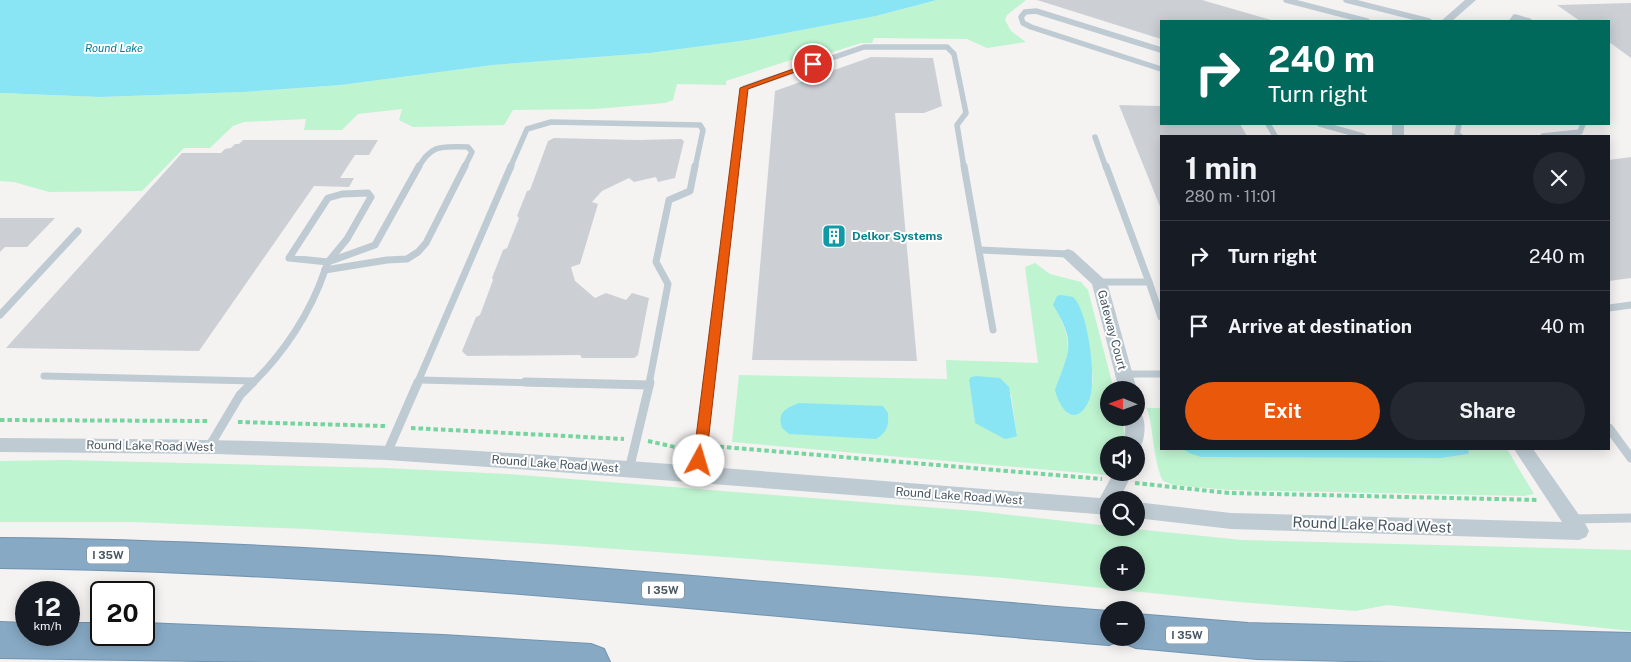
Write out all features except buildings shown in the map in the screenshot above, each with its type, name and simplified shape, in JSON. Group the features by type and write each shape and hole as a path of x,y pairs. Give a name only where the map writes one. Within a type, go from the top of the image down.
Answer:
{"highway":[{"name":"I 35W","path":"0,553 135,555 375,566 1100,627"},
{"name":"I 35W","path":"1145,632 1494,662"},
{"path":"0,640 239,643 467,653 591,662"},
{"path":"1239,640 1631,651"}],"street":[{"path":"1447,20 1472,0"},
{"name":"Gateway Court","path":"1068,254 1099,282 1126,381"},
{"name":"Round Lake Road West","path":"0,445 209,447 388,453 1100,503"},
{"path":"1524,450 1575,525"},
{"name":"Round Lake Road West","path":"1145,511 1232,521 1575,525"}],"lane":[{"path":"1286,0 1363,20"},
{"path":"1346,0 1425,20"},
{"path":"1160,50 1036,11 1025,12 1021,16 1024,23 1031,27 1160,68"},
{"path":"1513,20 1515,17 1526,20"},
{"path":"698,476 744,88 864,47 947,47 954,54 966,113 956,125 993,330"},
{"path":"388,453 528,130 536,124 551,122 700,125 703,130 690,191 669,200 656,262 668,284 649,385 628,470"},
{"path":"1324,125 1359,135"},
{"path":"1552,135 1580,132 1583,125"},
{"path":"1095,137 1160,314"},
{"path":"209,447 240,395 272,364 299,324 320,285 327,266 347,239 371,199 368,194 338,195 328,198 289,258 327,266 407,259 418,252 426,243 472,152 471,149 468,147 440,147 426,154 375,245 327,266"},
{"path":"0,315 78,231"},
{"path":"980,250 1068,254"},
{"path":"1099,282 1149,282"},
{"path":"1610,308 1631,304"},
{"path":"1124,374 1160,374"},
{"path":"44,376 254,381"},
{"path":"420,380 649,385"},
{"path":"1610,429 1631,458"},
{"path":"1575,525 1631,518"}],"path":[{"path":"0,420 224,422 399,427 654,441 675,447 718,446 1100,476"},
{"path":"1145,480 1229,493 1559,501"}],"green space":[{"path":"937,0 1026,0 1007,15 1005,20 1011,31 1026,42 987,48 967,39 874,38 872,43 861,43 798,63 791,60 726,81 726,85 677,84 673,100 665,103 595,109 513,110 504,125 413,127 399,120 402,109 358,114 342,130 304,130 306,119 244,122 233,126 210,148 184,148 142,191 49,192 14,182 0,181 0,93 100,97 244,92 341,85 493,65 650,53 748,40 876,16"},
{"path":"1035,263 1050,274 1081,282 1088,290 1112,381 1100,381 1100,426 1123,426 1125,436 1100,436 1100,474 732,442 739,375 947,379 946,360 1038,363 1025,267","holes":["1053,305 1089,343 1093,379 1090,397 1076,414 1068,414 1057,385 1065,363 1068,344 1067,335","969,380 1011,394 1017,436 1015,437 975,423"]},
{"path":"1147,408 1160,408 1160,450 1184,450 1189,453 1442,458 1468,454 1467,450 1508,450 1534,494 1524,496 1228,490 1174,485 1163,481 1155,455"},
{"path":"65,460 386,468 507,474 976,511 1100,525 1100,536 1145,536 1145,530 1242,540 1631,550 1631,631 1387,605 1356,611 1131,591 1145,591 1145,546 1100,546 1100,588 1004,578 562,545 306,529 133,522 0,522 0,461"}],"water":[{"name":"Round Lake","path":"0,0 937,0 876,16 748,40 650,53 493,65 341,85 244,92 100,97 0,93"},
{"path":"1057,296 1073,297 1078,304 1087,330 1092,361 1092,389 1090,398 1080,413 1075,415 1070,414 1061,406 1055,390 1064,366 1068,348 1065,329 1053,305"},
{"path":"971,377 1000,378 1009,387 1017,436 1005,439 975,423 969,380"},
{"path":"799,403 883,406 888,413 888,425 883,434 876,439 789,434 782,428 781,415 786,409"},
{"path":"1184,450 1469,451 1468,454 1442,458 1201,457"}],"place":[{"name":"Delkor Systems","path":"834,236"}],"route":[{"path":"699,461 744,88 813,64"}]}
